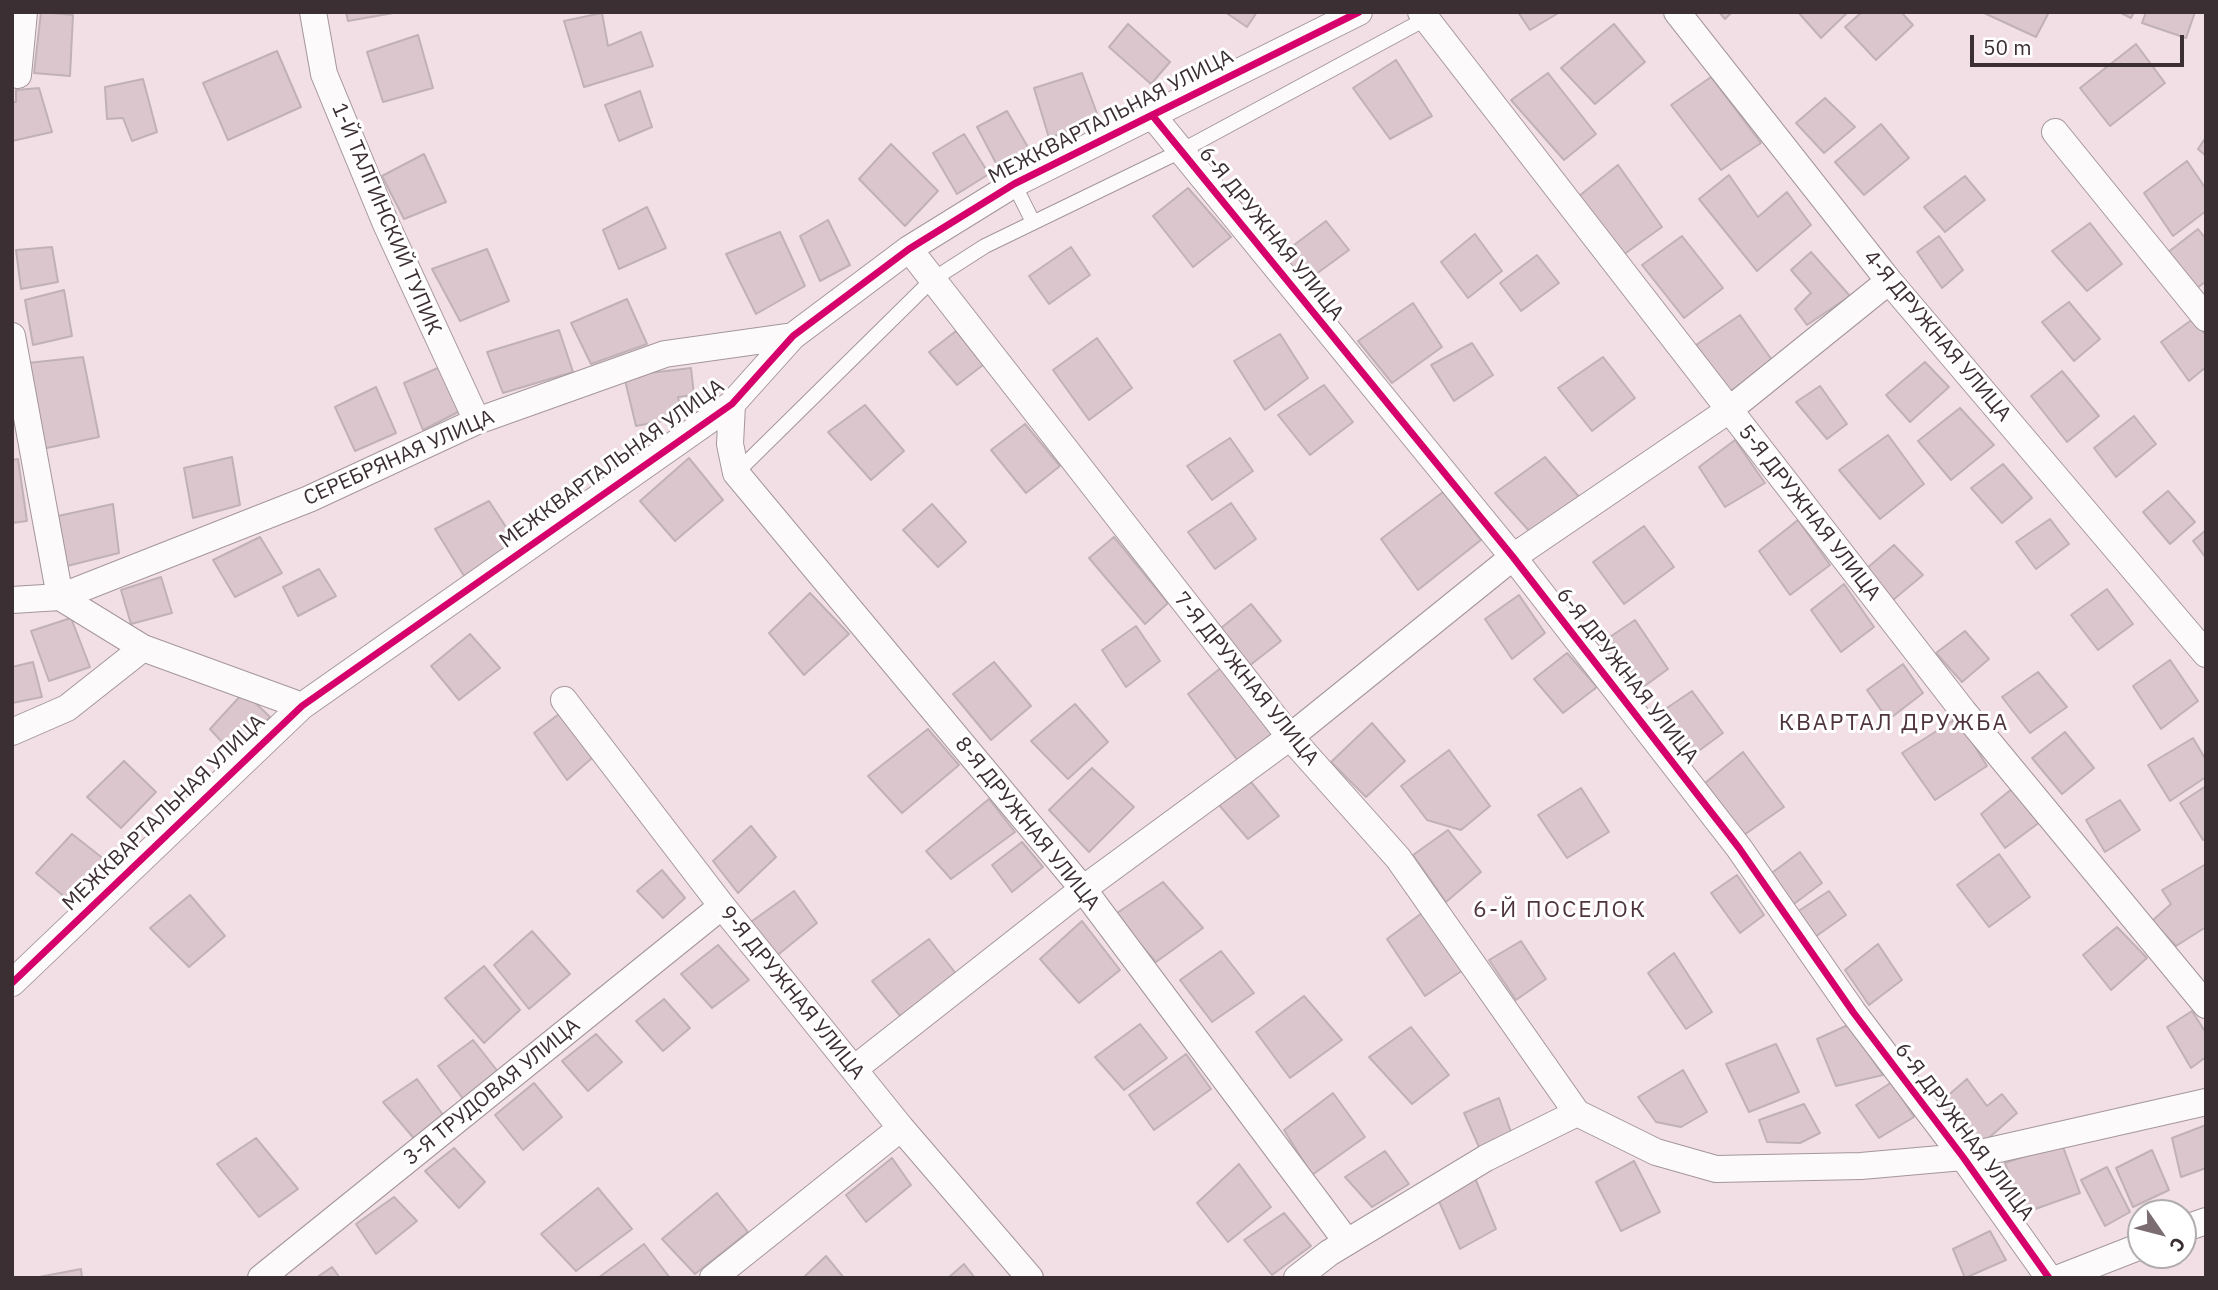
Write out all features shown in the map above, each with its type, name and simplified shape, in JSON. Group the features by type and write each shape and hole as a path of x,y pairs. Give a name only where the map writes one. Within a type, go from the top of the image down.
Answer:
{"street":[{"path":"18,75 24,12"},
{"name":"1-Й ТАЛГИНСКИЙ ТУПИК","path":"313,12 324,74 386,225 477,421"},
{"name":"МЕЖКВАРТАЛЬНАЯ УЛИЦА","path":"12,983 302,706 732,404 793,336 909,249 1014,184 1359,12"},
{"name":"4-Я ДРУЖНАЯ УЛИЦА","path":"1677,12 1889,281 2206,654"},
{"name":"5-Я ДРУЖНАЯ УЛИЦА","path":"1428,14 1728,410 1963,711 2206,1005"},
{"name":"6-Я ДРУЖНАЯ УЛИЦА","path":"1152,115 1513,557 1738,848 1853,1012 1963,1157 2049,1278"},
{"path":"2055,132 2206,318"},
{"name":"7-Я ДРУЖНАЯ УЛИЦА","path":"909,249 1290,737 1398,858 1577,1113"},
{"path":"854,1069 1083,890 1290,737 1513,557 1728,410 1889,281"},
{"path":"12,336 60,597 143,648 302,706"},
{"name":"СЕРЕБРЯНАЯ УЛИЦА","path":"12,600 60,597 309,499 477,421 665,354 793,336"},
{"path":"732,404 730,443 736,473"},
{"name":"8-Я ДРУЖНАЯ УЛИЦА","path":"736,473 1083,890 1347,1242"},
{"path":"12,732 67,708 143,648"},
{"name":"9-Я ДРУЖНАЯ УЛИЦА","path":"564,701 722,905 901,1128 1030,1278"},
{"name":"3-Я ТРУДОВАЯ УЛИЦА","path":"261,1278 722,905"},
{"path":"1297,1278 1347,1242 1486,1158 1577,1113 1656,1152 1716,1169 1861,1166 1963,1157 2206,1102"},
{"path":"713,1278 901,1128"},
{"path":"2059,1278 2127,1251"}],"lane":[{"path":"736,473 932,280 985,246 1181,152 1428,14"},
{"path":"1014,184 1033,222"}],"building":[{"path":"41,12 73,15 70,76 34,73"},
{"path":"346,12 399,12 348,21"},
{"path":"1225,12 1257,12 1247,27"},
{"path":"1518,12 1560,12 1530,30"},
{"path":"1719,12 1732,12 1725,19"},
{"path":"1798,12 1848,12 1821,38"},
{"path":"1862,12 1901,12 1913,25 1876,60 1845,27"},
{"path":"1982,12 2049,12 2036,37"},
{"path":"2119,12 2134,12 2131,18"},
{"path":"2146,12 2195,12 2186,38 2142,23"},
{"path":"602,13 608,46 641,32 653,66 584,87 564,21"},
{"path":"1128,24 1170,62 1151,84 1109,47"},
{"path":"1614,24 1645,62 1595,104 1561,68"},
{"path":"418,35 433,88 383,102 367,52"},
{"path":"2136,44 2165,83 2110,126 2080,88"},
{"path":"277,51 301,107 228,140 203,83"},
{"path":"1396,60 1432,116 1390,139 1353,88"},
{"path":"1082,73 1099,119 1049,138 1034,88"},
{"path":"1548,73 1596,134 1564,160 1511,100"},
{"path":"1711,77 1761,143 1721,170 1671,105"},
{"path":"143,79 157,132 132,141 123,118 107,119 105,87"},
{"path":"39,88 52,132 12,141 12,102 16,102 16,90"},
{"path":"640,91 652,127 619,141 605,105"},
{"path":"1825,98 1855,127 1824,153 1796,123"},
{"path":"1007,111 1029,149 998,167 977,127"},
{"path":"1881,124 1909,158 1864,195 1835,162"},
{"path":"964,134 989,174 957,194 933,153"},
{"path":"2206,137 2206,156 2198,149"},
{"path":"891,144 938,191 905,226 859,179"},
{"path":"424,154 446,202 404,219 382,176"},
{"path":"2187,161 2206,189 2206,211 2173,236 2144,193"},
{"path":"1618,165 1662,227 1623,255 1579,196"},
{"path":"1729,175 1758,217 1787,192 1811,225 1757,271 1699,199"},
{"path":"1965,176 1985,200 1945,232 1924,207"},
{"path":"1188,188 1231,237 1193,267 1153,216"},
{"path":"647,207 666,248 619,269 603,230"},
{"path":"828,220 850,265 820,281 800,236"},
{"path":"1326,221 1349,250 1301,285 1278,257"},
{"path":"2090,223 2122,264 2087,291 2052,251"},
{"path":"2198,229 2206,239 2206,281 2196,289 2167,253"},
{"path":"780,232 805,286 756,314 726,254"},
{"path":"1475,234 1502,271 1468,298 1441,262"},
{"path":"1682,236 1723,288 1684,318 1642,265"},
{"path":"1939,236 1963,270 1942,288 1917,252"},
{"path":"52,247 58,282 21,289 16,250"},
{"path":"1071,247 1090,275 1049,304 1029,276"},
{"path":"487,249 509,301 460,321 432,269"},
{"path":"1811,252 1850,296 1807,325 1795,309 1811,293 1791,270"},
{"path":"1537,255 1559,283 1521,311 1500,283"},
{"path":"64,290 72,336 33,345 25,300"},
{"path":"627,299 647,344 591,364 571,323"},
{"path":"2069,302 2100,339 2074,361 2042,322"},
{"path":"1413,303 1442,347 1392,383 1358,341"},
{"path":"1740,315 1772,360 1730,392 1696,345"},
{"path":"2193,319 2206,335 2206,367 2189,381 2161,342"},
{"path":"559,330 573,372 503,393 487,352"},
{"path":"956,331 983,365 957,385 929,352"},
{"path":"1280,334 1308,378 1265,410 1234,361"},
{"path":"1097,338 1132,388 1089,420 1053,370"},
{"path":"1472,343 1493,375 1454,401 1431,365"},
{"path":"83,357 99,437 42,449 28,363"},
{"path":"1603,357 1635,398 1592,431 1558,388"},
{"path":"1925,362 1949,387 1910,422 1886,395"},
{"path":"440,367 460,411 423,430 404,383"},
{"path":"691,368 694,395 678,397 682,417 636,426 624,376"},
{"path":"2062,371 2099,416 2067,442 2031,396"},
{"path":"1324,385 1353,422 1310,455 1278,415"},
{"path":"1820,386 1847,424 1827,439 1796,402"},
{"path":"376,387 396,433 355,451 335,407"},
{"path":"865,405 904,451 871,480 828,432"},
{"path":"1960,408 1994,445 1951,480 1918,441"},
{"path":"2134,416 2156,444 2116,477 2094,448"},
{"path":"1025,424 1060,466 1026,493 991,450"},
{"path":"1888,435 1924,484 1880,519 1839,470"},
{"path":"1230,438 1253,471 1212,500 1187,466"},
{"path":"1735,440 1765,483 1725,507 1699,467"},
{"path":"232,457 240,505 193,518 184,468"},
{"path":"1545,457 1580,498 1531,533 1495,493"},
{"path":"689,458 723,500 675,541 640,501"},
{"path":"18,459 27,521 12,523 12,460"},
{"path":"2003,464 2032,498 2002,523 1971,488"},
{"path":"2168,491 2195,522 2170,544 2143,512"},
{"path":"1443,492 1481,540 1418,590 1381,539"},
{"path":"489,501 510,533 505,551 464,576 435,529"},
{"path":"1231,503 1256,539 1215,569 1188,532"},
{"path":"113,504 119,553 67,566 58,516"},
{"path":"932,504 966,542 938,567 903,530"},
{"path":"2050,519 2069,544 2036,569 2016,542"},
{"path":"1798,520 1830,565 1790,595 1759,551"},
{"path":"1644,526 1674,567 1624,604 1593,562"},
{"path":"2206,530 2206,558 2193,541"},
{"path":"260,537 282,573 235,597 213,560"},
{"path":"1114,537 1168,603 1145,624 1089,558"},
{"path":"1894,545 1923,575 1893,600 1866,569"},
{"path":"319,569 336,596 298,616 283,587"},
{"path":"161,577 172,613 131,624 121,590"},
{"path":"1844,584 1874,627 1841,652 1811,610"},
{"path":"2107,589 2133,624 2098,650 2071,615"},
{"path":"810,593 849,634 804,675 769,633"},
{"path":"1519,595 1545,633 1512,659 1485,619"},
{"path":"1251,604 1281,641 1249,666 1221,628"},
{"path":"71,618 90,667 49,681 31,631"},
{"path":"1635,620 1668,669 1635,693 1601,643"},
{"path":"1136,626 1160,661 1126,687 1102,650"},
{"path":"1965,631 1989,659 1962,682 1936,653"},
{"path":"470,634 500,668 459,700 431,666"},
{"path":"1567,653 1597,687 1563,713 1534,679"},
{"path":"2170,660 2198,701 2161,729 2133,686"},
{"path":"33,662 42,697 12,703 12,667"},
{"path":"994,662 1031,706 991,740 953,694"},
{"path":"1903,664 1923,693 1888,720 1867,690"},
{"path":"1222,667 1274,732 1238,761 1188,694"},
{"path":"2038,672 2067,707 2030,733 2002,697"},
{"path":"1692,691 1723,733 1689,758 1658,714"},
{"path":"244,692 270,717 233,754 210,729"},
{"path":"1075,704 1108,742 1068,779 1031,741"},
{"path":"559,714 592,758 567,780 534,733"},
{"path":"1957,718 1987,766 1935,800 1902,753"},
{"path":"1372,723 1405,761 1366,797 1331,762"},
{"path":"928,729 959,765 902,813 868,776"},
{"path":"2065,732 2094,768 2062,794 2032,758"},
{"path":"2193,738 2206,760 2206,777 2170,801 2148,765"},
{"path":"1449,750 1490,806 1461,830 1427,820 1401,786"},
{"path":"1743,752 1784,807 1744,835 1705,783"},
{"path":"124,761 156,792 121,828 87,797"},
{"path":"1092,768 1134,807 1089,852 1049,810"},
{"path":"1251,782 1279,816 1248,839 1219,805"},
{"path":"2206,786 2206,838 2203,840 2180,803"},
{"path":"1581,788 1609,832 1567,858 1538,815"},
{"path":"2013,788 2040,822 2005,848 1981,814"},
{"path":"989,799 1015,832 951,879 926,851"},
{"path":"2120,800 2140,830 2105,852 2086,820"},
{"path":"751,826 776,857 738,893 713,861"},
{"path":"1448,830 1481,872 1446,902 1413,855"},
{"path":"72,834 105,860 67,899 36,873"},
{"path":"1022,842 1043,867 1012,892 992,865"},
{"path":"1800,852 1822,883 1791,906 1769,875"},
{"path":"1999,854 2030,897 1989,927 1957,885"},
{"path":"2206,864 2206,927 2176,946 2152,921 2171,904 2162,890"},
{"path":"662,870 685,898 663,918 637,891"},
{"path":"1737,875 1764,915 1740,933 1711,893"},
{"path":"1163,882 1203,928 1156,962 1114,915"},
{"path":"794,891 817,923 774,958 748,924"},
{"path":"1829,891 1846,915 1815,937 1797,912"},
{"path":"190,895 225,936 189,967 150,928"},
{"path":"1422,913 1463,970 1425,996 1387,939"},
{"path":"1082,921 1120,970 1079,1003 1040,959"},
{"path":"2117,927 2147,958 2111,990 2083,955"},
{"path":"532,931 570,974 529,1009 494,965"},
{"path":"929,939 957,975 901,1017 872,981"},
{"path":"1521,941 1546,979 1516,1000 1489,960"},
{"path":"1878,944 1902,980 1869,1005 1845,970"},
{"path":"718,945 749,980 712,1008 681,974"},
{"path":"1221,951 1254,993 1212,1022 1180,980"},
{"path":"1674,953 1712,1012 1686,1029 1648,973"},
{"path":"484,966 520,1010 484,1043 445,998"},
{"path":"1304,996 1342,1040 1290,1078 1256,1032"},
{"path":"664,999 690,1028 663,1051 636,1021"},
{"path":"2192,1011 2206,1033 2206,1057 2191,1068 2167,1027"},
{"path":"1140,1024 1167,1058 1124,1090 1095,1057"},
{"path":"1848,1025 1883,1075 1836,1086 1817,1039"},
{"path":"1411,1027 1449,1075 1412,1104 1369,1057"},
{"path":"596,1034 622,1062 588,1091 562,1061"},
{"path":"473,1040 503,1078 467,1104 438,1066"},
{"path":"1776,1044 1799,1092 1749,1112 1726,1064"},
{"path":"1186,1054 1211,1089 1154,1130 1129,1095"},
{"path":"1683,1070 1707,1112 1681,1127 1656,1122 1638,1097"},
{"path":"417,1079 446,1119 417,1142 383,1102"},
{"path":"1967,1079 1987,1106 2002,1094 2017,1113 1975,1150 1938,1104"},
{"path":"1892,1082 1914,1117 1879,1138 1856,1105"},
{"path":"534,1083 562,1117 523,1150 495,1115"},
{"path":"1333,1093 1365,1137 1312,1175 1284,1130"},
{"path":"1499,1098 1511,1132 1479,1147 1464,1113"},
{"path":"1804,1104 1820,1133 1800,1143 1767,1142 1759,1120"},
{"path":"2206,1125 2206,1168 2181,1177 2172,1138"},
{"path":"256,1138 298,1189 259,1217 217,1164"},
{"path":"2062,1144 2080,1193 2024,1213 2005,1163"},
{"path":"454,1148 485,1182 459,1208 425,1171"},
{"path":"2152,1150 2169,1190 2150,1199 2130,1199 2116,1168"},
{"path":"1385,1151 1409,1184 1372,1207 1345,1177"},
{"path":"892,1158 911,1185 866,1222 846,1195"},
{"path":"1634,1161 1660,1212 1621,1231 1596,1182"},
{"path":"1239,1164 1271,1207 1228,1242 1197,1203"},
{"path":"2107,1167 2127,1206 2127,1214 2105,1226 2081,1180"},
{"path":"1475,1178 1496,1229 1460,1249 1438,1199"},
{"path":"598,1188 632,1229 576,1271 541,1234"},
{"path":"717,1193 748,1232 695,1274 662,1239"},
{"path":"394,1197 417,1221 376,1254 356,1224"},
{"path":"1284,1213 1311,1246 1272,1275 1244,1240"},
{"path":"1990,1231 2006,1260 1965,1278 1953,1249"},
{"path":"644,1244 670,1278 598,1278"},
{"path":"826,1256 844,1278 803,1278"},
{"path":"964,1264 975,1278 948,1278"},
{"path":"332,1267 340,1278 316,1278"},
{"path":"81,1269 82,1278 39,1278 39,1277"}],"cycle path":[{"path":"12,983 302,706 732,404 793,336 909,249 1014,184 1359,12"},
{"path":"1152,115 1513,557 1739,848 1853,1012 1963,1157 2049,1278"}],"district":[{"name":"КВАРТАЛ ДРУЖБА","path":"1894,723"},
{"name":"6-Й ПОСЕЛОК","path":"1560,910"}]}
